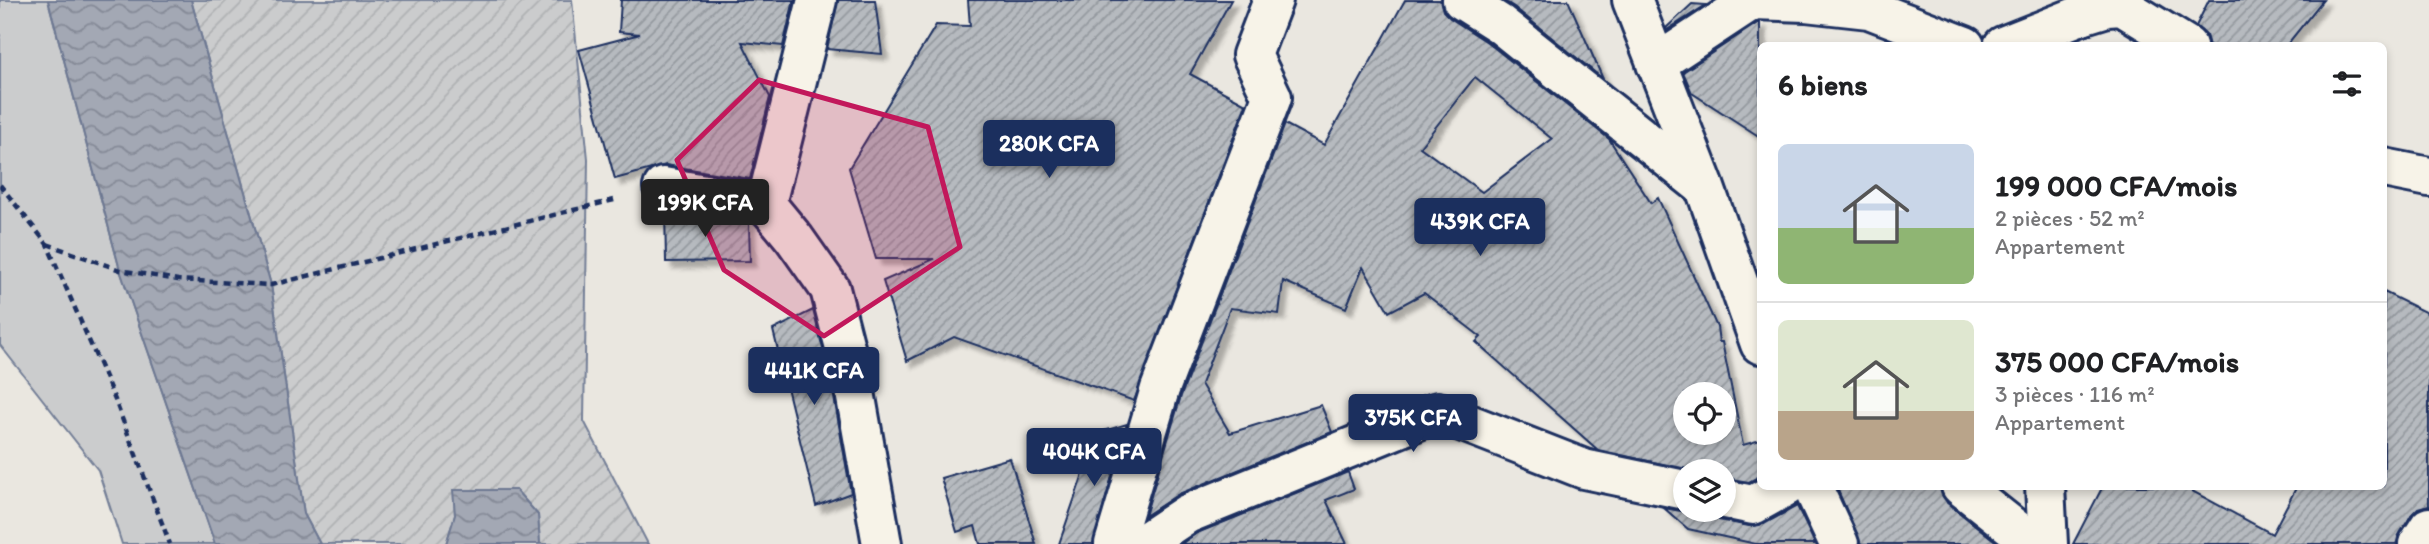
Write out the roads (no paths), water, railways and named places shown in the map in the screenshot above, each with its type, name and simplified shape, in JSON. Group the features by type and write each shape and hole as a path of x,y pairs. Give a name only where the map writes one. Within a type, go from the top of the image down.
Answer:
{"street":[{"path":"766,204 817,0"},
{"path":"1114,544 1160,389 1272,97 1252,55 1273,0"},
{"path":"1462,0 1500,24 1705,188"},
{"path":"1632,0 1705,188 1757,335"},
{"path":"1656,64 1753,0 1806,2 1869,9 1947,26"},
{"path":"2012,42 2091,8 2122,6 2180,42"},
{"path":"2387,169 2429,177"},
{"path":"663,187 766,204 830,289 852,375 882,544"},
{"path":"1142,544 1187,514 1438,412 1584,469 1673,488"},
{"path":"1736,501 1753,505 1780,490"},
{"path":"1814,490 1839,544"},
{"path":"1966,490 2034,544"},
{"path":"2045,490 2048,544"},
{"path":"2418,544 2429,527"}],"water":[{"path":"48,0 191,0 271,285 304,514 320,544 215,544 120,270"},
{"path":"453,490 516,490 538,515 540,544 446,544 455,515"}]}
